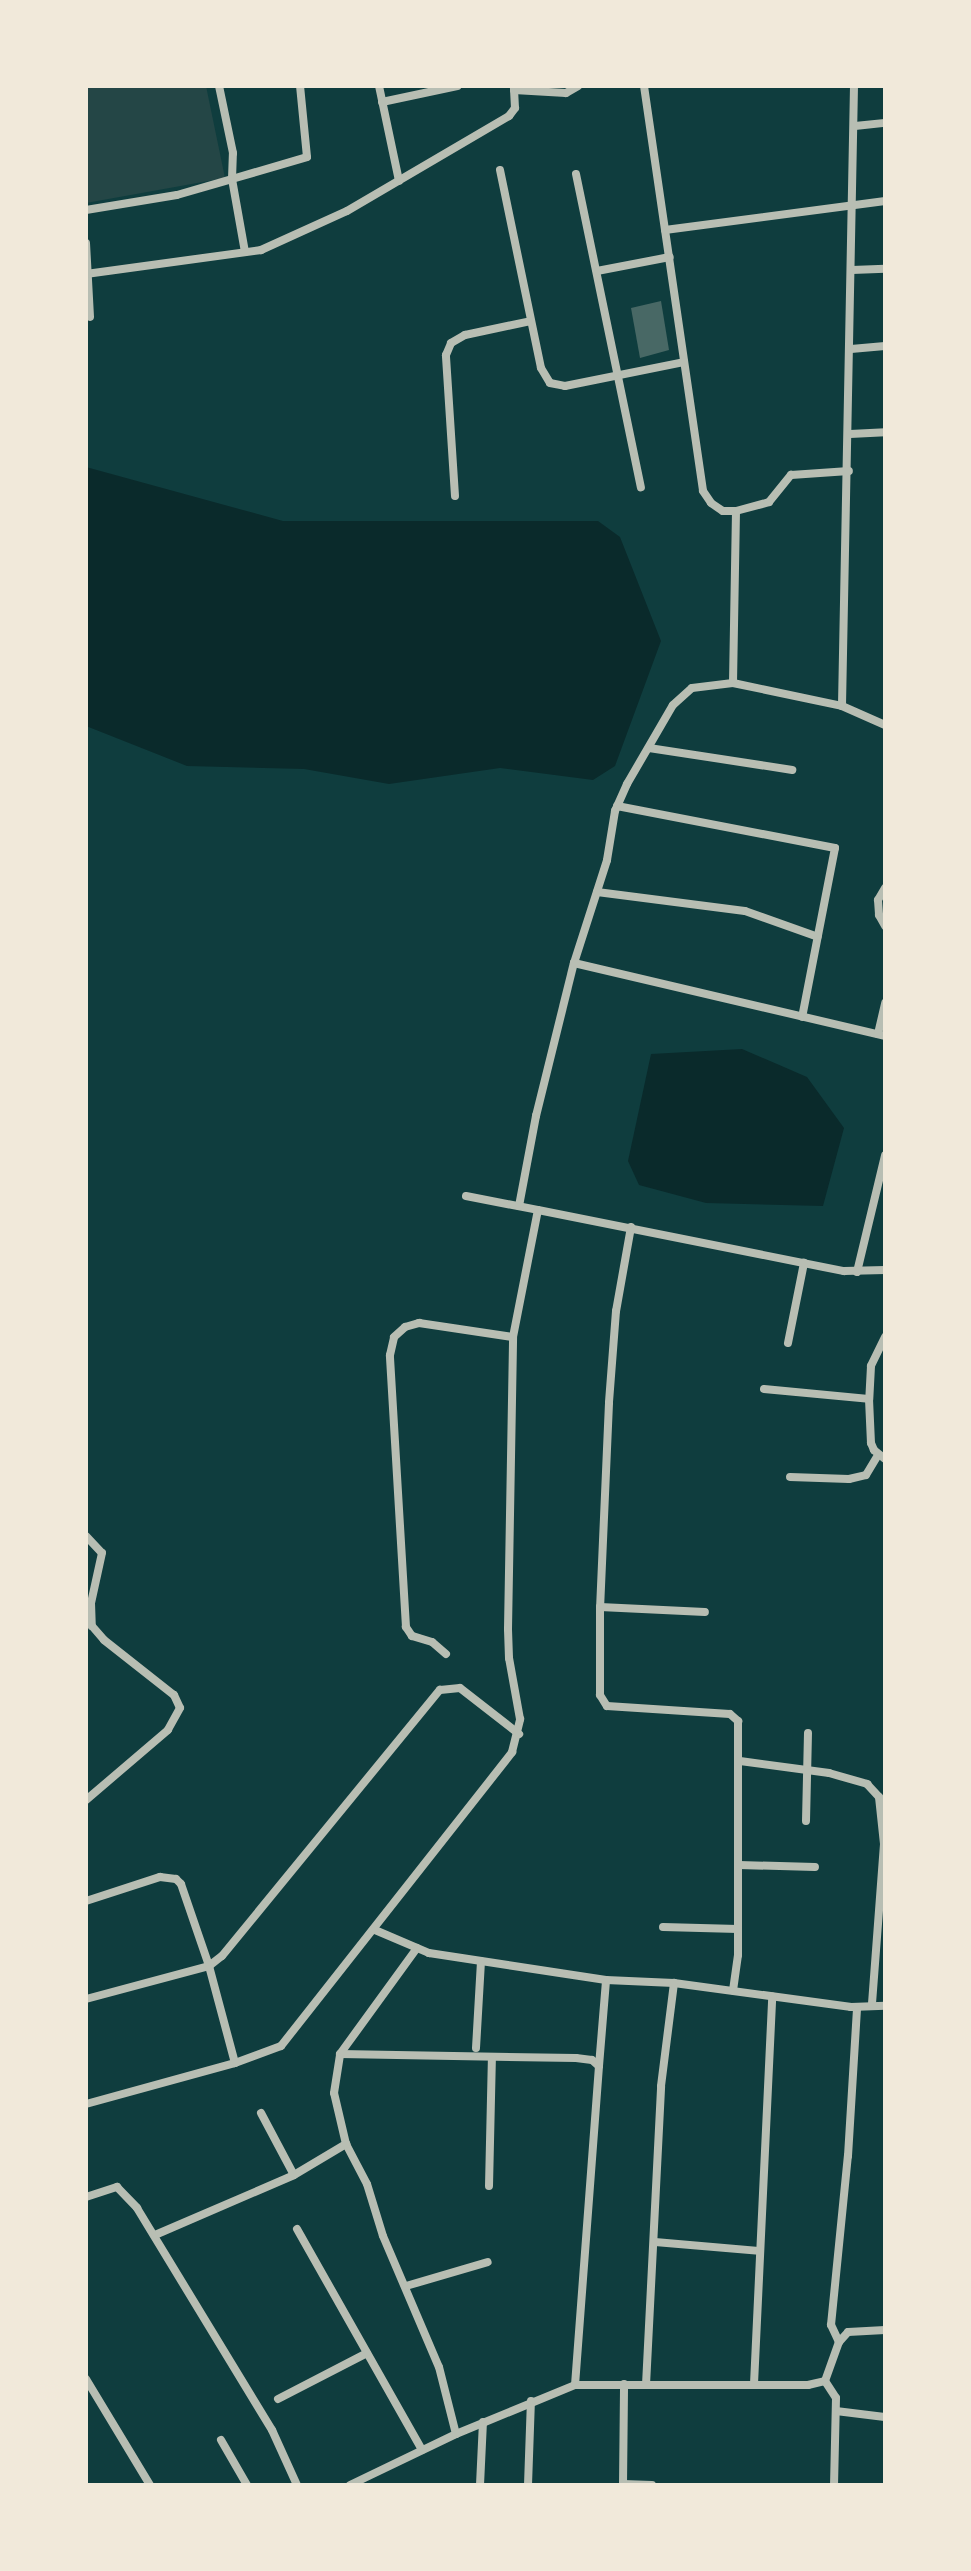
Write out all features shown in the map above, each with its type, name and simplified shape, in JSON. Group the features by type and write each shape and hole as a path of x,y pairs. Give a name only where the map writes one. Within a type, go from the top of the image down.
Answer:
{"street":[{"path":"219,86 233,153 232,179 245,252"},
{"path":"86,210 177,195 307,157 300,86"},
{"path":"379,86 399,181"},
{"path":"382,102 457,86"},
{"path":"88,274 261,250 347,211 509,116 515,108 514,88 566,93 578,86"},
{"path":"644,86 703,491 711,503 723,511 736,511 769,502 791,475 849,471"},
{"path":"842,706 850,434 854,86"},
{"path":"855,126 885,123"},
{"path":"500,170 541,368 550,383 565,386 684,362"},
{"path":"576,174 615,376 641,487"},
{"path":"665,230 885,201"},
{"path":"86,243 90,317"},
{"path":"597,271 670,257"},
{"path":"852,270 885,269"},
{"path":"455,496 446,355 451,343 465,335 531,321"},
{"path":"851,349 885,346"},
{"path":"850,434 885,432"},
{"path":"733,683 736,511"},
{"path":"519,1206 536,1116 617,806 673,705 692,688 733,683 842,706 885,725"},
{"path":"649,748 792,770"},
{"path":"617,806 835,848 802,1017"},
{"path":"885,888 878,900 879,915 885,926"},
{"path":"597,892 745,911 818,937"},
{"path":"574,963 881,1035 885,1003"},
{"path":"857,1272 885,1155"},
{"path":"466,1196 804,1263 857,1272 885,1270"},
{"path":"86,2104 235,2063 281,2046 501,1770 519,1734 519,1699 509,1658 508,1629 513,1337 538,1210"},
{"path":"631,1227 616,1311 600,1607 600,1695 607,1706 730,1714 738,1721 738,1929 733,1991"},
{"path":"788,1343 804,1263"},
{"path":"446,1654 432,1642 412,1636 406,1627 390,1355 394,1337 405,1327 419,1323 513,1337"},
{"path":"790,1477 849,1479 866,1475 882,1457 871,1443 869,1399 871,1366 885,1337"},
{"path":"764,1389 869,1399"},
{"path":"86,1536 102,1553 91,1603 92,1626 104,1640 174,1695 180,1708 168,1730 86,1800"},
{"path":"600,1607 705,1612"},
{"path":"86,1999 209,1966 222,1956 440,1690 460,1688 519,1734"},
{"path":"806,1821 808,1733"},
{"path":"740,1761 807,1770 867,1784 879,1797 884,1844 872,2005"},
{"path":"739,1865 815,1867"},
{"path":"87,1898 160,1877 176,1879 181,1884 209,1966 235,2063"},
{"path":"663,1927 738,1929"},
{"path":"375,1930 417,1948 606,1980 674,1983 857,2007 885,2006"},
{"path":"417,1948 340,2054 334,2093 346,2144 367,2184 383,2236 439,2367 456,2434"},
{"path":"476,2048 481,1961"},
{"path":"575,2385 606,1980"},
{"path":"646,2385 661,2086 674,1983"},
{"path":"754,2384 772,1996"},
{"path":"839,2342 831,2325 848,2156 857,2007"},
{"path":"340,2054 585,2058 599,2066"},
{"path":"489,2186 492,2058"},
{"path":"261,2113 294,2175"},
{"path":"155,2235 294,2175 346,2144"},
{"path":"86,2197 117,2187 126,2193 155,2235 272,2430 297,2485"},
{"path":"297,2229 422,2450"},
{"path":"655,2242 759,2251"},
{"path":"406,2286 488,2262"},
{"path":"825,2381 839,2342 848,2332 885,2330"},
{"path":"278,2399 367,2353"},
{"path":"86,2379 150,2485"},
{"path":"350,2485 483,2422 575,2385 808,2385 825,2381"},
{"path":"825,2381 835,2391 834,2485"},
{"path":"624,2384 623,2485 652,2485"},
{"path":"528,2485 531,2401"},
{"path":"836,2411 885,2417"},
{"path":"480,2485 483,2422"},
{"path":"221,2440 247,2485"}],"shaded area":[{"path":"86,86 206,86 225,178 86,203"},
{"path":"86,467 283,521 598,521 620,537 661,641 615,766 593,780 500,768 389,784 304,769 187,766 86,726"},
{"path":"742,1049 807,1077 844,1128 823,1206 706,1203 639,1185 628,1161 651,1054"}],"building":[{"path":"661,301 669,350 640,358 631,308"}]}
